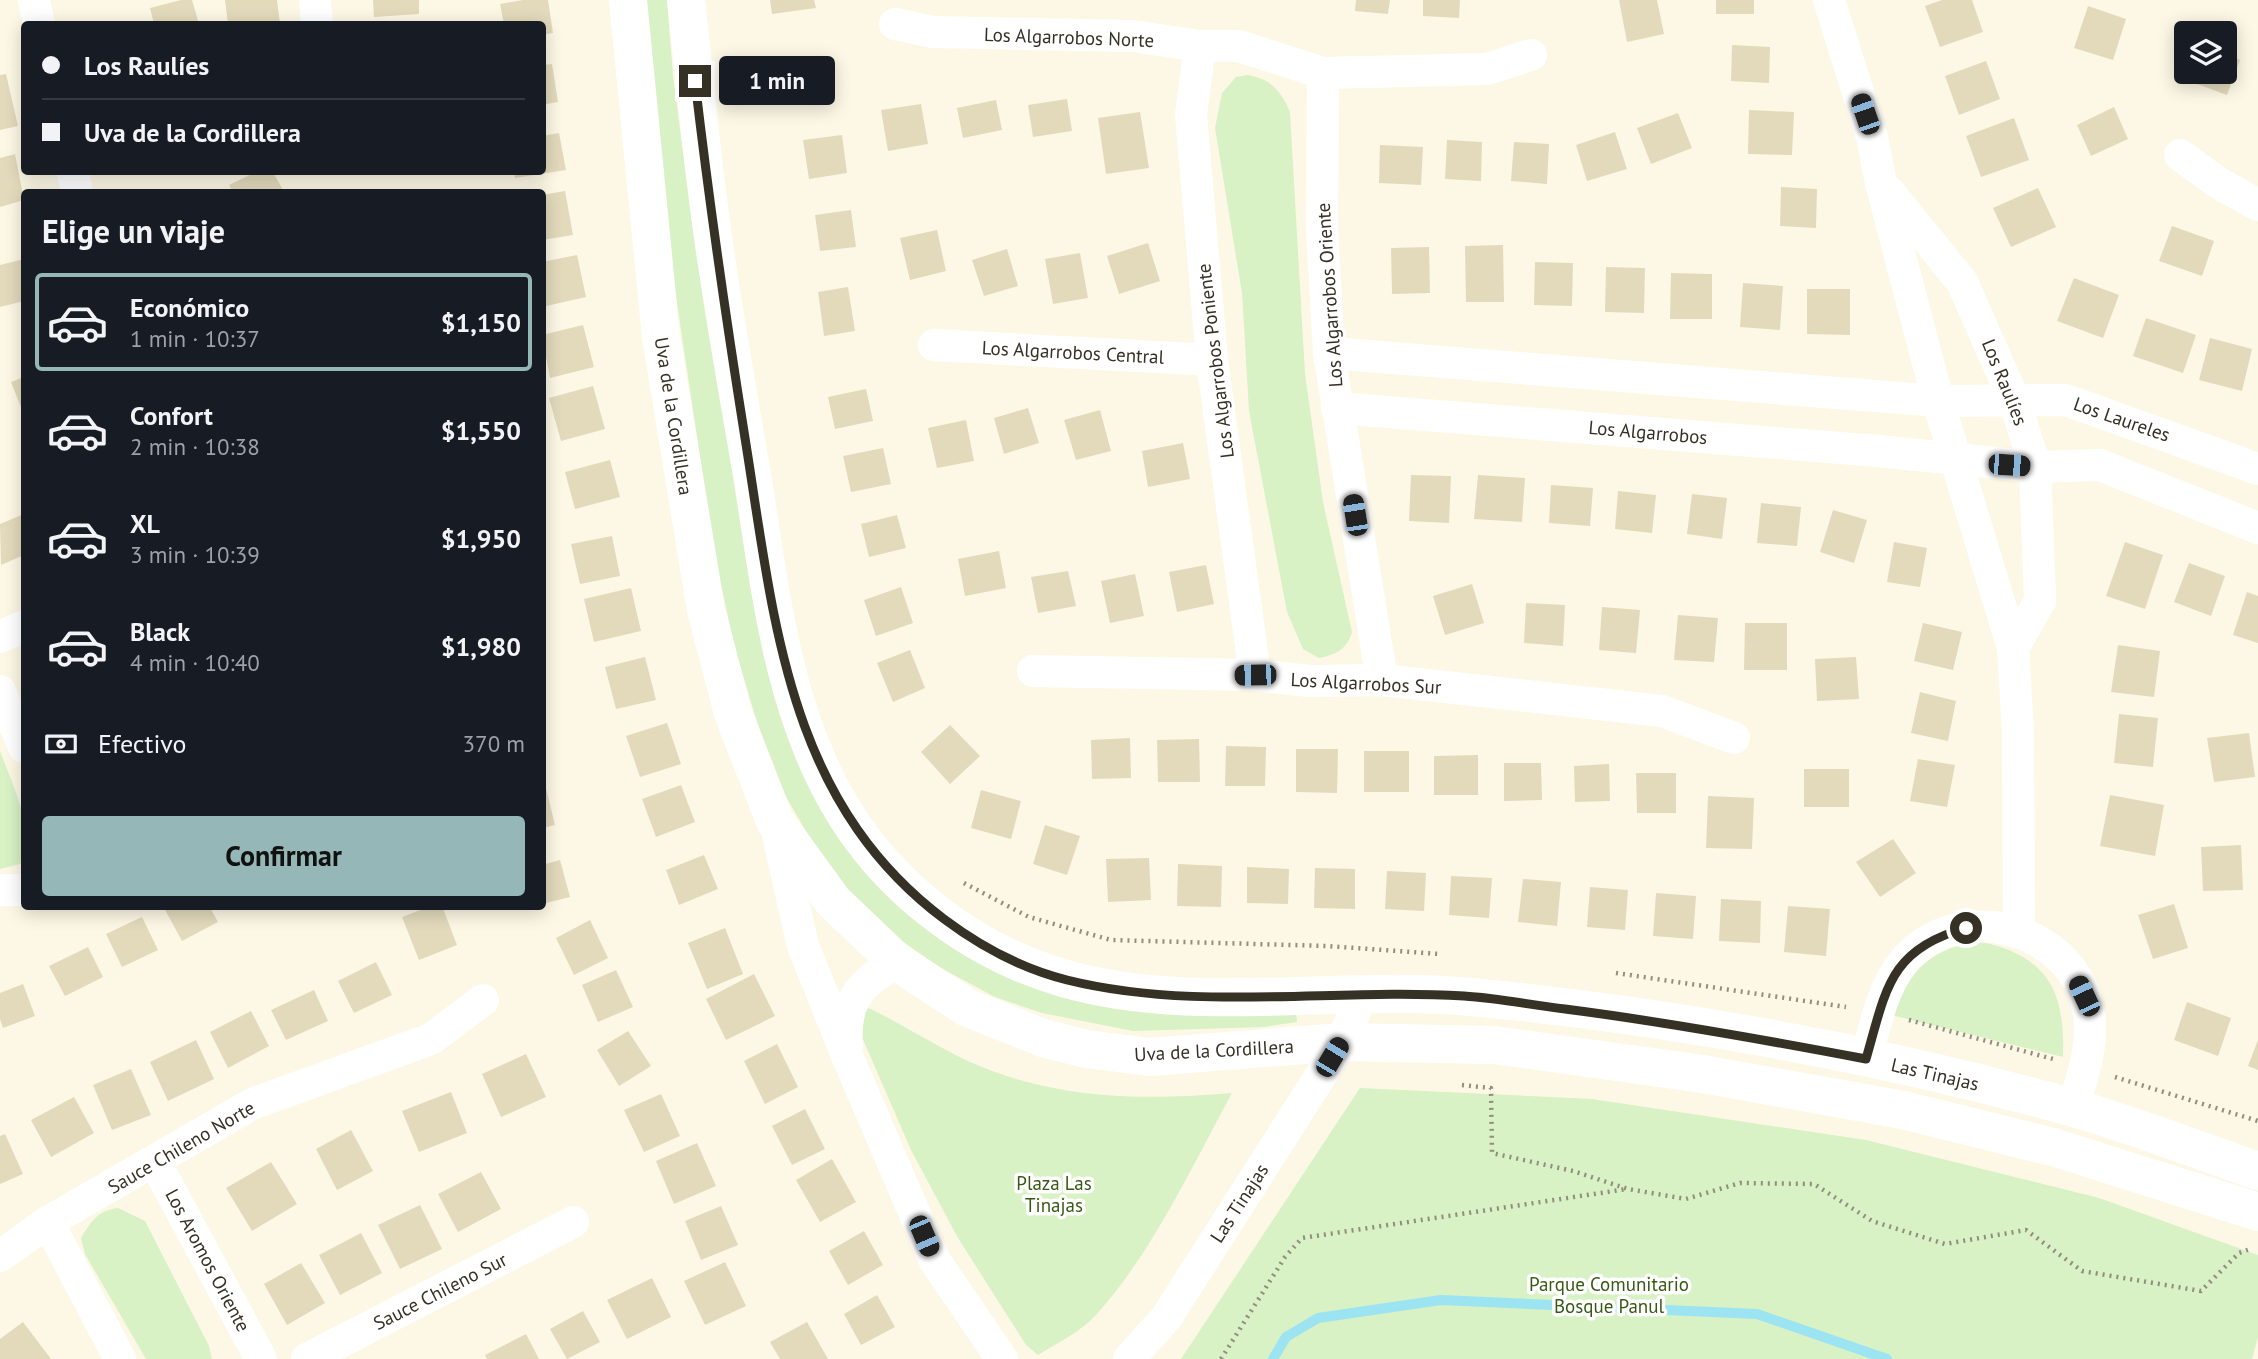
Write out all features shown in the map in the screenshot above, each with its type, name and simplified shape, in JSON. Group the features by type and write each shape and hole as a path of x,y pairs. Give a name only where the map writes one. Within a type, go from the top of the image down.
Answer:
{"street":[{"path":"34,0 38,21"},
{"path":"315,0 317,21"},
{"name":"Uva de la Cordillera","path":"628,0 661,337 705,610 733,713 775,821 803,946 848,1058 935,1261 1002,1359"},
{"path":"686,0 713,242 773,607 805,730 820,769 846,816 892,874 923,904 995,951 1055,975 1130,991 1209,996 1362,994"},
{"name":"Los Raulíes","path":"1829,0 1872,137 1881,183 1938,401 2013,648 2018,733 2019,931"},
{"name":"Los Algarrobos Norte","path":"895,24 933,32 1132,36 1200,46 1239,46 1323,74 1486,69 1531,55"},
{"name":"Los Algarrobos Poniente","path":"1200,46 1191,115 1212,360 1255,675"},
{"name":"Los Algarrobos Oriente","path":"1323,74 1322,229 1329,354 1382,680"},
{"path":"2180,155 2217,182 2258,205"},
{"name":"Los Raulíes","path":"1881,183 1962,282 2015,402 2035,467 2040,601 2013,648"},
{"name":"Los Algarrobos Central","path":"934,345 1212,360"},
{"path":"1329,354 1938,401"},
{"name":"Los Laureles","path":"1938,401 2066,400 2258,470"},
{"name":"Los Algarrobos","path":"1337,408 1878,451 1957,461"},
{"path":"1957,461 2035,467 2100,465 2258,528"},
{"path":"0,637 21,627"},
{"name":"Los Algarrobos Sur","path":"1034,671 1255,675 1309,681 1382,680 1662,711 1734,738"},
{"path":"0,691 21,740"},
{"name":"Uva de la Cordillera","path":"775,821 833,901 897,962 932,987 978,1012 1046,1039 1087,1049 1150,1057 1342,1042"},
{"path":"0,890 21,890"},
{"path":"1866,1059 1884,995 1904,961 1936,936 1990,925 2019,931 2052,949 2075,976 2089,1013 2090,1042 2073,1108"},
{"name":"Uva de la Cordillera","path":"848,1058 847,1015 853,1000 874,976 897,962"},
{"name":"Las Tinajas","path":"1129,1359 1166,1318 1342,1042 1362,994 1467,996 1587,1012 1866,1059 2073,1108 2258,1171"},
{"name":"Sauce Chileno Norte","path":"0,1256 48,1223 252,1104 431,1039 483,1000"},
{"path":"1342,1042 1494,1045 1804,1091 1903,1110 2053,1147 2258,1212"},
{"name":"Los Aromos Oriente","path":"155,1162 261,1359"},
{"name":"Sauce Chileno Sur","path":"307,1359 573,1222"},
{"path":"48,1223 120,1359"}],"path":[{"path":"956,878 1028,918 1111,940 1327,946 1442,954"},
{"path":"1604,971 1879,1012 2085,1068 2258,1121"},
{"path":"1452,1084 1491,1088 1492,1153 1573,1171 1628,1189 1686,1199 1740,1183 1814,1184 1872,1221 1945,1244 2026,1230 2082,1271 2201,1291 2239,1253 2258,1247"},
{"path":"1221,1359 1285,1257 1302,1238 1628,1189"}],"green space":[{"path":"640,0 667,0 673,76 696,251 766,649 943,938 1296,1011 1297,1022 1264,1027 1133,1031 1042,1013 995,997 939,967 877,923 842,885 813,843 773,775 735,649 715,557 664,216"},
{"path":"1247,75 1262,79 1274,87 1290,112 1305,374 1323,502 1352,632 1340,650 1319,658 1303,649 1287,612 1249,411 1242,293 1215,128 1222,93 1236,77"},
{"path":"0,751 21,808 21,862 0,869"},
{"path":"1982,942 2023,957 2038,968 2048,981 2061,1014 2063,1057 1891,1015 1906,985 1925,963 1951,948"},
{"name":"Plaza Las Tinajas","path":"861,1007 871,1009 970,1062 1033,1084 1132,1096 1232,1093 1170,1209 1116,1291 1089,1322 1038,1355 1026,1345 958,1238 911,1150 855,1021"},
{"name":"Parque Comunitario Bosque Panul","path":"1360,1088 1592,1099 1866,1140 2099,1198 2258,1255 2258,1337 2252,1359 1181,1359"},
{"path":"118,1208 145,1221 209,1346 212,1359 146,1359 85,1254 81,1238 100,1214"}],"building":[{"path":"192,0 198,21 153,21 150,8"},
{"path":"225,0 277,0 280,21 228,21"},
{"path":"373,0 419,0 419,14 374,17"},
{"path":"548,0 553,33 546,34 546,21 503,21 500,4"},
{"path":"770,0 814,0 816,8 772,14"},
{"path":"1356,0 1390,0 1388,14 1355,11"},
{"path":"1423,0 1460,0 1459,18 1423,16"},
{"path":"1619,0 1657,0 1664,34 1627,42"},
{"path":"1716,0 1754,0 1754,14 1716,14"},
{"path":"1942,0 1972,0 1983,32 1940,47 1925,6"},
{"path":"2088,6 2126,19 2113,60 2074,48"},
{"path":"1732,45 1770,47 1769,83 1731,81"},
{"path":"1986,61 2000,99 1959,115 1945,76"},
{"path":"813,63 818,99 791,104 785,68"},
{"path":"552,64 558,102 546,104 546,65"},
{"path":"6,74 18,126 0,130 0,75"},
{"path":"2197,84 2231,84 2227,95"},
{"path":"1067,99 1072,131 1033,137 1028,105"},
{"path":"996,100 1002,130 963,138 957,108"},
{"path":"921,104 928,144 888,151 881,110"},
{"path":"2114,107 2128,139 2091,156 2077,125"},
{"path":"1749,110 1794,112 1792,155 1748,154"},
{"path":"1140,112 1149,168 1106,174 1098,118"},
{"path":"1678,113 1692,148 1651,164 1637,128"},
{"path":"2014,118 2029,160 1981,177 1966,136"},
{"path":"1615,132 1627,169 1587,181 1576,145"},
{"path":"559,133 566,170 546,173 546,135"},
{"path":"842,135 847,173 809,179 803,140"},
{"path":"1447,140 1482,142 1481,181 1445,179"},
{"path":"1514,142 1549,144 1547,184 1511,181"},
{"path":"1380,145 1423,147 1421,185 1379,183"},
{"path":"15,154 22,189 21,201 0,207 0,158"},
{"path":"250,175 275,175 282,189 231,189 229,185"},
{"path":"1781,187 1817,189 1816,228 1780,226"},
{"path":"2038,188 2056,227 2011,247 1993,208"},
{"path":"565,191 573,235 546,239 546,194"},
{"path":"851,210 856,247 820,251 815,215"},
{"path":"2172,226 2214,241 2202,276 2159,261"},
{"path":"937,230 946,271 910,280 900,238"},
{"path":"1148,243 1160,281 1119,294 1107,256"},
{"path":"1503,245 1504,302 1466,302 1465,246"},
{"path":"1429,247 1430,293 1392,294 1391,248"},
{"path":"1007,249 1018,286 984,296 972,260"},
{"path":"1080,253 1088,298 1053,304 1045,259"},
{"path":"577,255 586,297 546,306 546,261"},
{"path":"21,260 21,302 0,307 0,265"},
{"path":"1535,262 1573,263 1572,306 1534,305"},
{"path":"1606,267 1645,268 1644,313 1605,312"},
{"path":"1671,273 1712,274 1712,319 1670,319"},
{"path":"2074,278 2119,295 2103,338 2057,321"},
{"path":"1743,283 1783,286 1780,330 1740,327"},
{"path":"848,287 855,331 824,336 818,292"},
{"path":"1807,289 1850,289 1850,335 1807,334"},
{"path":"2146,318 2196,335 2183,373 2133,356"},
{"path":"583,325 594,367 550,378 546,334"},
{"path":"2210,338 2252,349 2242,391 2199,380"},
{"path":"21,378 21,407 11,382"},
{"path":"593,386 605,429 561,441 549,398"},
{"path":"866,389 873,421 835,429 828,397"},
{"path":"1028,408 1039,443 1004,454 994,418"},
{"path":"1100,410 1111,451 1076,460 1064,420"},
{"path":"966,420 974,461 937,468 928,428"},
{"path":"1183,443 1190,479 1148,487 1142,451"},
{"path":"883,448 891,484 851,492 843,456"},
{"path":"610,460 620,497 575,509 565,472"},
{"path":"1411,475 1451,476 1449,523 1409,521"},
{"path":"1478,475 1525,478 1522,522 1474,519"},
{"path":"1551,485 1593,488 1590,526 1549,523"},
{"path":"1618,491 1656,495 1652,533 1615,529"},
{"path":"1692,494 1727,498 1722,539 1687,534"},
{"path":"1761,503 1801,507 1797,546 1757,543"},
{"path":"1833,510 1867,520 1854,563 1820,552"},
{"path":"21,515 21,556 1,565 0,524"},
{"path":"897,515 906,548 869,557 861,524"},
{"path":"612,536 620,576 580,584 571,544"},
{"path":"1894,542 1927,548 1920,587 1887,582"},
{"path":"2125,542 2163,555 2145,609 2106,596"},
{"path":"999,551 1006,588 965,596 958,559"},
{"path":"2189,563 2225,576 2211,616 2174,602"},
{"path":"1206,565 1214,604 1177,612 1169,572"},
{"path":"1068,571 1076,606 1038,613 1031,577"},
{"path":"1135,574 1144,616 1110,623 1101,581"},
{"path":"1472,584 1484,623 1445,635 1433,596"},
{"path":"901,587 913,623 876,636 864,600"},
{"path":"631,588 641,631 594,642 584,599"},
{"path":"2247,592 2258,596 2258,643 2233,635"},
{"path":"1526,603 1565,605 1563,646 1524,643"},
{"path":"1602,607 1640,610 1636,653 1599,650"},
{"path":"1678,615 1718,618 1714,662 1674,660"},
{"path":"1745,623 1787,623 1787,670 1744,670"},
{"path":"1923,623 1962,632 1953,670 1914,661"},
{"path":"2118,645 2160,651 2154,697 2111,692"},
{"path":"910,650 925,688 893,702 877,663"},
{"path":"645,657 656,700 616,709 605,667"},
{"path":"1856,657 1859,699 1817,701 1815,659"},
{"path":"1920,692 1956,701 1948,741 1911,733"},
{"path":"2119,714 2158,718 2153,767 2114,763"},
{"path":"667,723 681,764 640,777 626,736"},
{"path":"950,725 980,756 950,784 921,752"},
{"path":"2249,733 2255,777 2214,782 2207,738"},
{"path":"1130,738 1131,778 1092,779 1091,740"},
{"path":"1199,739 1200,782 1158,782 1157,740"},
{"path":"1226,746 1266,747 1265,786 1225,786"},
{"path":"1296,749 1338,749 1337,793 1296,792"},
{"path":"1364,751 1409,751 1409,792 1364,792"},
{"path":"1478,755 1478,795 1434,795 1434,756"},
{"path":"1918,759 1955,765 1947,807 1910,801"},
{"path":"1504,763 1541,763 1542,800 1504,801"},
{"path":"1609,764 1610,801 1575,802 1574,766"},
{"path":"1804,769 1849,769 1849,807 1804,807"},
{"path":"1636,773 1676,773 1676,813 1637,813"},
{"path":"681,785 695,822 656,837 642,799"},
{"path":"546,788 555,825 546,827"},
{"path":"981,790 1021,801 1011,839 971,828"},
{"path":"2110,795 2164,805 2155,856 2100,846"},
{"path":"1708,796 1754,798 1752,849 1706,848"},
{"path":"1045,825 1080,836 1067,875 1033,864"},
{"path":"1893,839 1916,873 1880,897 1856,862"},
{"path":"2241,845 2243,890 2203,891 2201,847"},
{"path":"704,855 718,889 679,905 666,870"},
{"path":"1149,858 1151,900 1108,902 1106,859"},
{"path":"560,860 570,897 546,903 546,864"},
{"path":"1178,864 1222,866 1221,907 1177,906"},
{"path":"1247,867 1289,869 1288,904 1247,903"},
{"path":"1315,868 1355,869 1355,909 1314,908"},
{"path":"1387,871 1426,873 1424,911 1385,909"},
{"path":"1451,876 1492,878 1489,918 1449,915"},
{"path":"1523,879 1561,882 1557,926 1518,922"},
{"path":"1590,887 1628,890 1625,930 1587,927"},
{"path":"1656,893 1696,896 1693,939 1653,936"},
{"path":"1721,899 1761,901 1760,943 1719,941"},
{"path":"2174,904 2188,948 2153,959 2138,915"},
{"path":"1788,906 1830,909 1826,956 1784,952"},
{"path":"165,910 211,910 218,922 182,941"},
{"path":"420,910 444,910 457,945 419,960 402,917"},
{"path":"142,917 158,950 122,967 106,934"},
{"path":"590,920 608,958 574,975 556,938"},
{"path":"725,928 743,974 707,989 688,943"},
{"path":"88,947 103,977 65,996 49,966"},
{"path":"376,962 392,995 354,1013 338,981"},
{"path":"616,970 633,1007 598,1022 582,985"},
{"path":"754,974 775,1016 726,1040 706,999"},
{"path":"23,984 35,1016 3,1028 0,1019 0,993"},
{"path":"314,990 328,1021 286,1040 271,1010"},
{"path":"2187,1002 2231,1018 2218,1056 2174,1040"},
{"path":"251,1011 269,1046 228,1068 210,1032"},
{"path":"628,1031 651,1066 619,1086 597,1050"},
{"path":"196,1040 214,1079 168,1101 150,1062"},
{"path":"2258,1040 2258,1070 2248,1066"},
{"path":"777,1044 798,1087 765,1104 744,1061"},
{"path":"526,1054 546,1097 501,1117 482,1074"},
{"path":"131,1069 151,1115 112,1130 93,1085"},
{"path":"451,1092 467,1133 419,1152 402,1111"},
{"path":"661,1094 680,1136 644,1152 624,1110"},
{"path":"74,1097 94,1133 51,1157 31,1120"},
{"path":"805,1109 825,1149 792,1165 772,1126"},
{"path":"351,1130 373,1171 337,1190 316,1149"},
{"path":"5,1134 23,1174 0,1184 0,1136"},
{"path":"697,1143 716,1186 674,1204 656,1161"},
{"path":"832,1159 856,1202 820,1222 796,1180"},
{"path":"271,1162 297,1204 252,1231 226,1188"},
{"path":"481,1172 501,1209 458,1232 438,1194"},
{"path":"420,1205 442,1249 400,1269 378,1225"},
{"path":"721,1206 738,1245 701,1260 685,1221"},
{"path":"864,1231 883,1265 848,1285 829,1251"},
{"path":"361,1233 382,1273 340,1295 319,1255"},
{"path":"725,1262 746,1306 705,1325 684,1281"},
{"path":"301,1263 325,1303 287,1325 264,1284"},
{"path":"652,1278 671,1317 627,1339 607,1300"},
{"path":"877,1295 895,1327 861,1345 844,1314"},
{"path":"583,1311 600,1342 567,1359 550,1329"},
{"path":"23,1322 51,1359 0,1359 0,1339"},
{"path":"807,1322 828,1359 780,1359 770,1342"},
{"path":"526,1334 539,1359 487,1359 485,1355"}],"waterway":[{"path":"1273,1359 1286,1337 1318,1318 1441,1300 1757,1314 1887,1359"}],"route":[{"path":"695,81 713,242 773,607 782,651 805,730 820,769 865,842 892,874 923,904 958,929 995,951 1030,967 1067,980 1130,991 1209,996 1467,996 1698,1028 1866,1059 1884,995 1904,961 1936,936 1966,928"}]}
